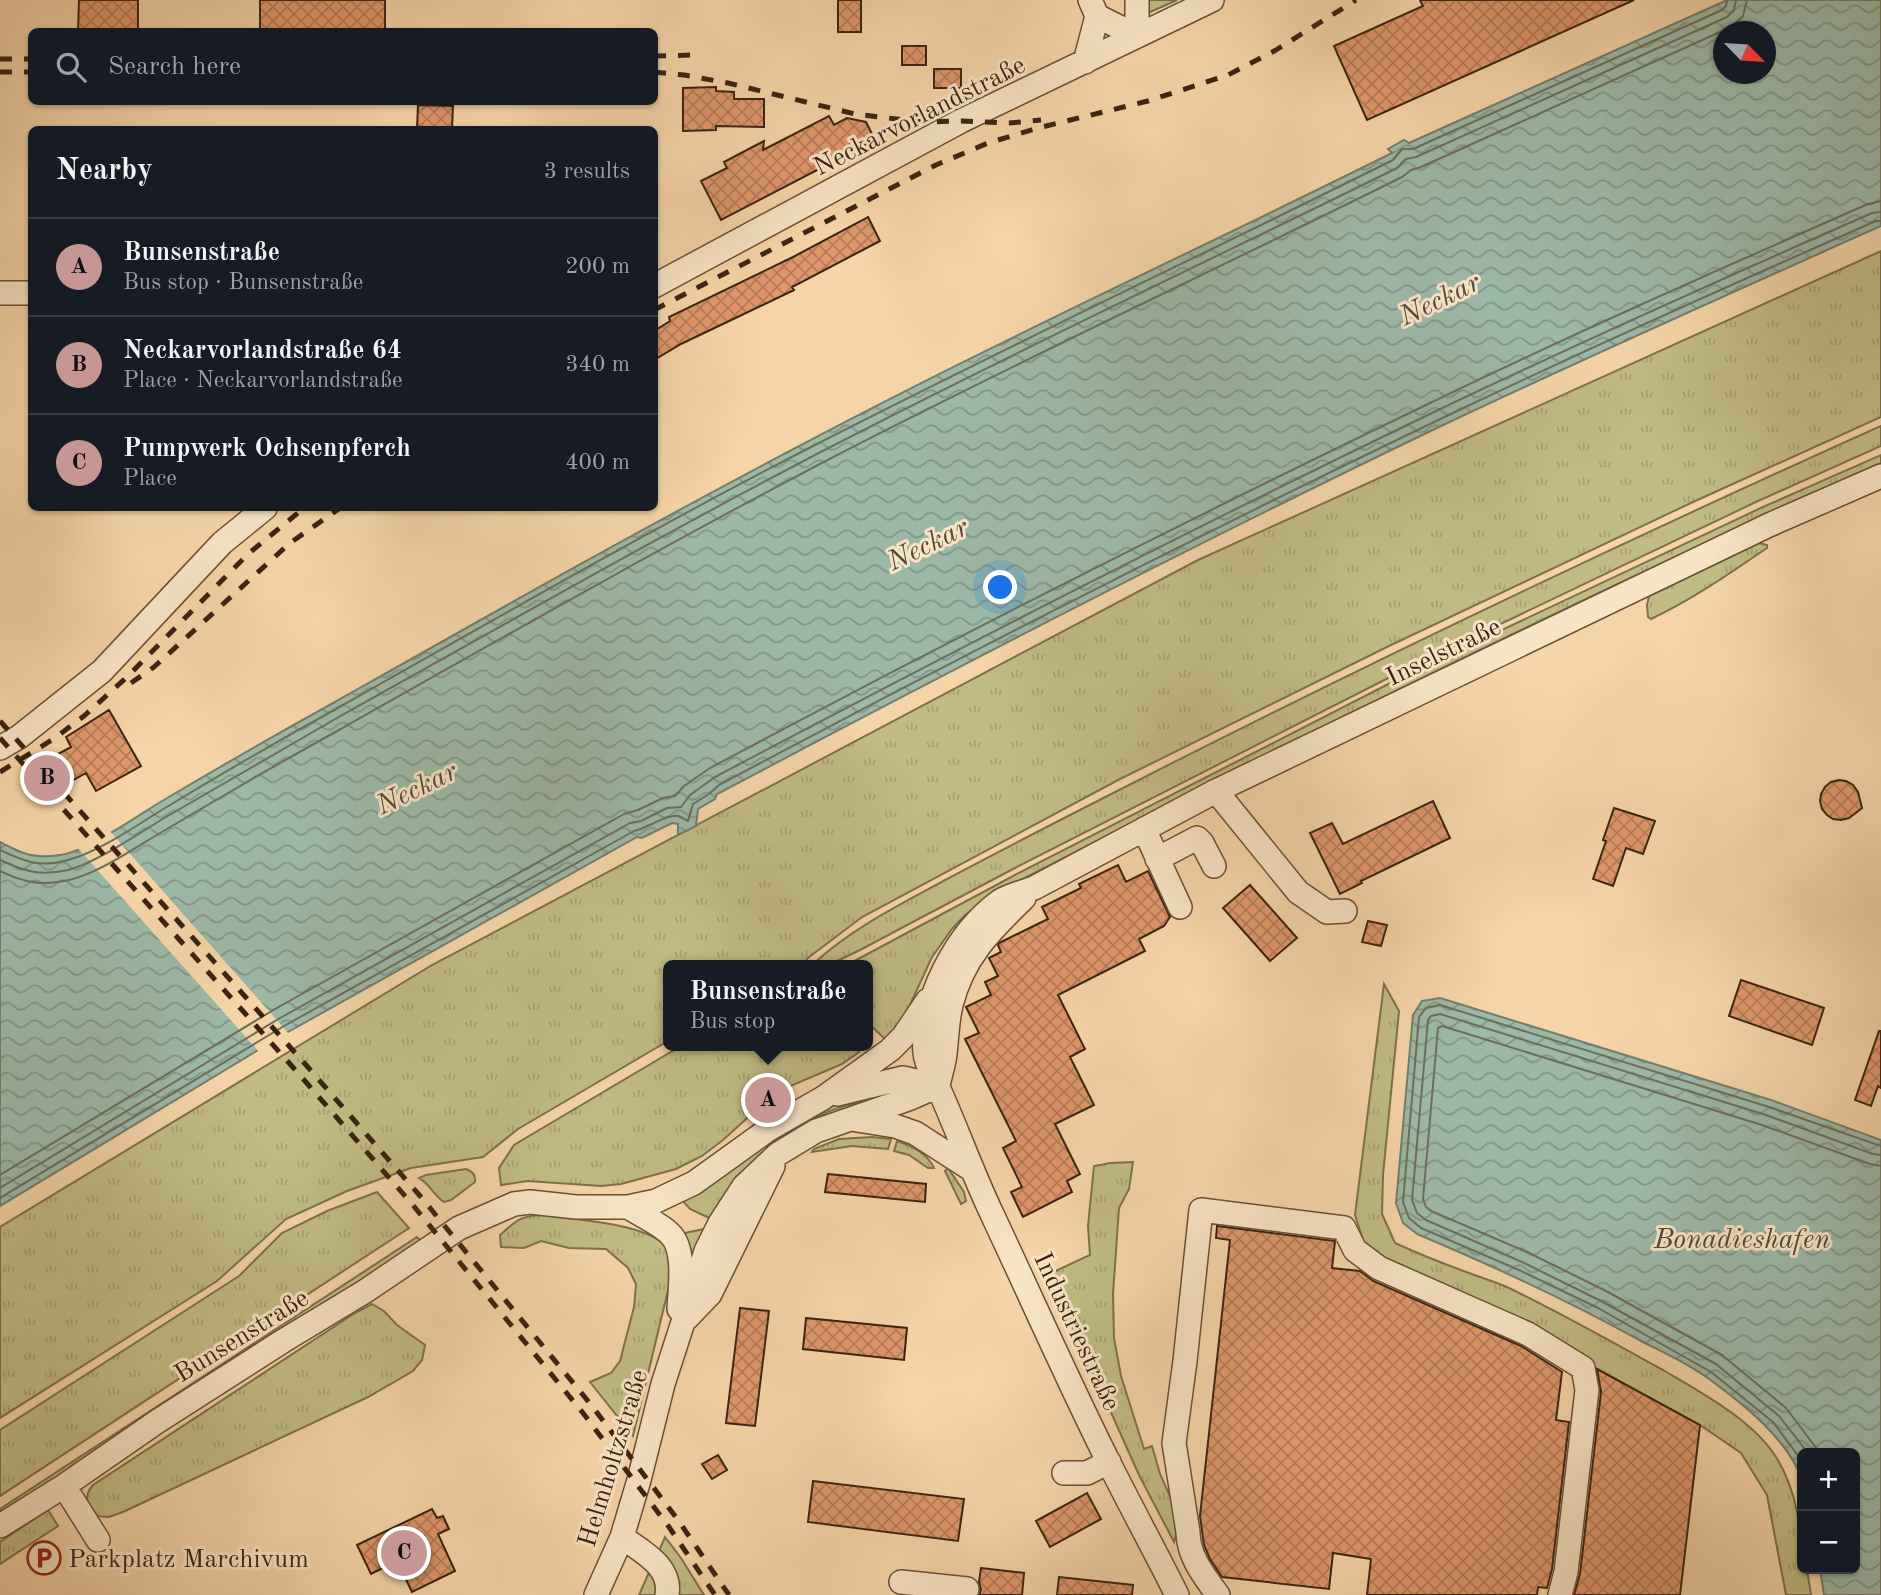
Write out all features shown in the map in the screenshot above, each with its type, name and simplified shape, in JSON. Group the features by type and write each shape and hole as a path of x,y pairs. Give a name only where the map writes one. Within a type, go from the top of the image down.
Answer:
{"street":[{"path":"1137,0 1137,36"},
{"name":"Neckarvorlandstraße","path":"658,284 961,121 1212,0"},
{"path":"1085,62 1093,8 1137,36"},
{"path":"0,293 28,293"},
{"name":"Inselstraße","path":"938,1086 929,1069 925,1053 926,1027 934,991 954,953 984,913 1003,899 1034,888 1216,791 1769,525 1881,476"},
{"path":"0,748 19,737 102,671 222,542 261,511"},
{"path":"1216,791 1298,892 1327,912 1345,911"},
{"path":"1144,829 1180,907"},
{"path":"1157,859 1197,838 1214,866"},
{"name":"Inselstraße","path":"938,1086 945,1056 951,1003 960,979 984,938 1034,888"},
{"name":"Bunsenstraße","path":"0,1526 459,1228 514,1204 530,1202 576,1207 628,1208 675,1193 777,1124 823,1098 890,1050 903,1037 934,991"},
{"name":"Bunsenstraße","path":"823,1098 904,1078 938,1086"},
{"name":"Helmholtzstraße","path":"596,1595 622,1537 663,1384 706,1251 744,1186 778,1154 816,1130 908,1100 938,1086"},
{"name":"Industriestraße","path":"938,1086 971,1169 1109,1462 1177,1595"},
{"path":"852,1119 895,1126 915,1133 971,1169"},
{"name":"Helmholtzstraße","path":"628,1208 670,1233 677,1244 681,1273 680,1330"},
{"path":"1218,1595 1198,1567 1188,1546 1174,1443 1201,1210 1344,1228 1355,1250 1379,1268 1528,1334 1583,1368 1587,1390 1566,1572 1560,1595"},
{"path":"1064,1473 1087,1473 1109,1462"},
{"path":"64,1486 98,1540"},
{"path":"622,1537 660,1566 667,1580 667,1595"},
{"path":"901,1582 967,1589"}],"green space":[{"path":"1146,0 1177,0 1148,13"},
{"path":"1881,251 1881,417 1693,502 1389,646 1120,779 862,917 806,960 663,960 663,1044 518,1129 483,1157 411,1168 347,1191 286,1219 217,1281 0,1418 0,1227 432,965 1198,560"},
{"path":"1881,426 1881,446 1758,501 1402,671 839,960 818,960 860,928 895,907 1015,843 1312,693"},
{"path":"1881,455 1881,463 1663,562 1447,666 1019,881 965,915 952,929 932,957 902,1022 886,1040 873,1028 873,960 856,960 1015,875 1404,676 1763,507"},
{"path":"1759,543 1767,545 1767,548 1681,603 1651,619 1648,617 1649,596"},
{"path":"1384,984 1399,1011 1383,1175 1382,1214 1395,1243 1504,1286 1548,1307 1677,1378 1740,1419 1776,1457 1789,1483 1797,1516 1797,1574 1808,1574 1811,1595 1786,1595 1767,1495 1741,1453 1700,1425 1502,1313 1381,1260 1364,1243 1355,1215"},
{"path":"673,1051 859,1051 842,1064 776,1092 702,1156 676,1169 621,1184 601,1186 527,1181 501,1185 499,1168 514,1145"},
{"path":"894,1088 895,1095 831,1111 789,1133 744,1171 709,1218 690,1209 681,1199 821,1106"},
{"path":"839,1139 891,1139 888,1149 852,1146 812,1152"},
{"path":"897,1141 918,1151 934,1168 928,1168 909,1155 894,1151"},
{"path":"1133,1162 1129,1189 1119,1208 1113,1294 1114,1338 1121,1376 1144,1449 1152,1446 1160,1474 1178,1514 1179,1524 1174,1542 1139,1475 1049,1274 1090,1255 1088,1226 1094,1166"},
{"path":"948,1168 964,1192 966,1201 961,1204 945,1171"},
{"path":"466,1169 473,1174 475,1182 451,1200 444,1202 419,1178 426,1175"},
{"path":"377,1192 409,1228 0,1496 0,1430 239,1276 282,1233 327,1211"},
{"path":"541,1215 634,1229 664,1244 671,1255 670,1282 633,1436 590,1382 611,1373 620,1361 634,1307 636,1284 628,1268 606,1249 569,1248 541,1241 524,1248 501,1247 500,1235 510,1226 523,1218"},
{"path":"704,1229 693,1254 691,1257 680,1234"},
{"path":"417,1237 421,1241 0,1516 0,1509"},
{"path":"372,1304 425,1345 422,1360 413,1371 368,1397 123,1512 109,1517 97,1516 91,1509 87,1497 93,1485"},
{"path":"48,1510 58,1526 0,1564 0,1542"},
{"path":"665,1537 704,1595 676,1595 659,1551"},
{"path":"650,1570 654,1574 659,1595 639,1595"}],"water":[{"name":"Neckar","path":"1727,0 1881,0 1881,226 1439,427 1168,560 900,698 717,794 715,799 698,809 696,826 678,835 678,824 672,823 642,838 637,837 288,1032 0,1206 0,842 22,852 42,856 71,852 96,841 290,727 746,474 951,368 1392,153 1388,149 1404,140 1409,143"},
{"name":"Bonadieshafen","path":"1440,998 1771,1100 1881,1140 1881,1595 1824,1595 1821,1574 1860,1574 1860,1448 1797,1448 1797,1468 1763,1423 1701,1373 1557,1297 1417,1234 1403,1223 1396,1203 1413,1015 1422,1001"}],"pier":[{"path":"108,829 290,1035 260,1053 76,846"}],"building":[{"path":"79,0 138,0 138,28 78,28"},
{"path":"260,0 385,0 385,28 260,28"},
{"path":"838,0 861,0 861,32 838,32"},
{"path":"1420,0 1634,0 1367,120 1334,46 1423,6"},
{"path":"902,46 926,46 926,65 902,65"},
{"path":"934,69 961,69 961,88 934,88"},
{"path":"716,87 716,91 734,92 734,99 764,99 764,127 716,126 716,130 683,131 683,88"},
{"path":"418,105 453,106 452,126 417,126"},
{"path":"829,116 834,125 847,118 866,122 875,140 721,220 701,181 727,168 724,162 764,141 763,150"},
{"path":"868,217 880,241 792,287 794,290 658,358 658,328 670,321 669,317"},
{"path":"109,710 141,766 96,791 86,773 42,798 27,771 71,747 66,737"},
{"path":"1839,780 1853,785 1858,792 1862,808 1849,818 1841,820 1827,815 1820,801 1825,787"},
{"path":"1433,801 1450,838 1340,894 1310,833 1332,823 1343,844"},
{"path":"1614,808 1655,821 1643,854 1626,848 1613,886 1593,879"},
{"path":"1118,865 1126,882 1148,871 1170,917 1164,926 1139,939 1145,951 1058,995 1085,1049 1070,1057 1094,1105 1055,1124 1080,1174 1067,1181 1072,1192 1023,1217 1011,1192 1022,1187 1003,1148 1016,1141 965,1039 979,1033 966,1007 991,995 985,982 998,976 989,958 1001,952 999,943 1048,919 1042,907 1081,888 1079,884"},
{"path":"1250,885 1297,938 1270,961 1223,908"},
{"path":"1368,921 1387,925 1381,946 1362,942"},
{"path":"1741,980 1824,1008 1812,1045 1729,1016"},
{"path":"1879,1031 1881,1088 1878,1086 1871,1106 1855,1100"},
{"path":"828,1174 926,1184 925,1202 825,1192"},
{"path":"1217,1226 1335,1241 1332,1268 1360,1271 1373,1281 1521,1346 1562,1372 1556,1420 1569,1422 1552,1569 1547,1588 1538,1587 1537,1595 1367,1595 1371,1559 1333,1553 1329,1589 1222,1577 1204,1545 1200,1516 1230,1240 1216,1238"},
{"path":"740,1308 769,1311 755,1426 726,1423"},
{"path":"806,1318 907,1328 904,1360 803,1349"},
{"path":"1597,1369 1700,1425 1680,1595 1574,1595 1580,1574 1601,1392"},
{"path":"718,1455 727,1470 712,1479 702,1464"},
{"path":"813,1481 964,1499 958,1541 808,1522"},
{"path":"1087,1493 1101,1519 1050,1547 1036,1521"},
{"path":"432,1509 437,1518 443,1516 449,1529 438,1534 455,1571 412,1592 397,1561 371,1574 357,1545"},
{"path":"981,1568 1024,1573 1022,1595 979,1595"},
{"path":"1059,1577 1133,1585 1132,1595 1057,1595"}],"railway":[{"path":"658,308 936,165 988,143 1148,101 1228,75 1276,50 1356,0"},
{"path":"658,56 694,55"},
{"path":"0,59 28,59"},
{"path":"0,72 28,72"},
{"path":"658,72 728,83 855,114 923,122 1009,123 1041,120"},
{"path":"0,772 55,738 84,716 127,677 248,554 300,511"},
{"path":"131,683 154,667 290,543 336,511"},
{"path":"0,721 421,1197 592,1406 678,1520 729,1595"},
{"path":"0,738 412,1204 583,1413 669,1527 715,1595"}],"place":[{"name":"Neckarvorlandstraße 64","path":"47,778"},
{"name":"Bunsenstraße","path":"768,1100"},
{"name":"Pumpwerk Ochsenpferch","path":"404,1553"},
{"name":"Parkplatz Marchivum","path":"44,1558"}]}
